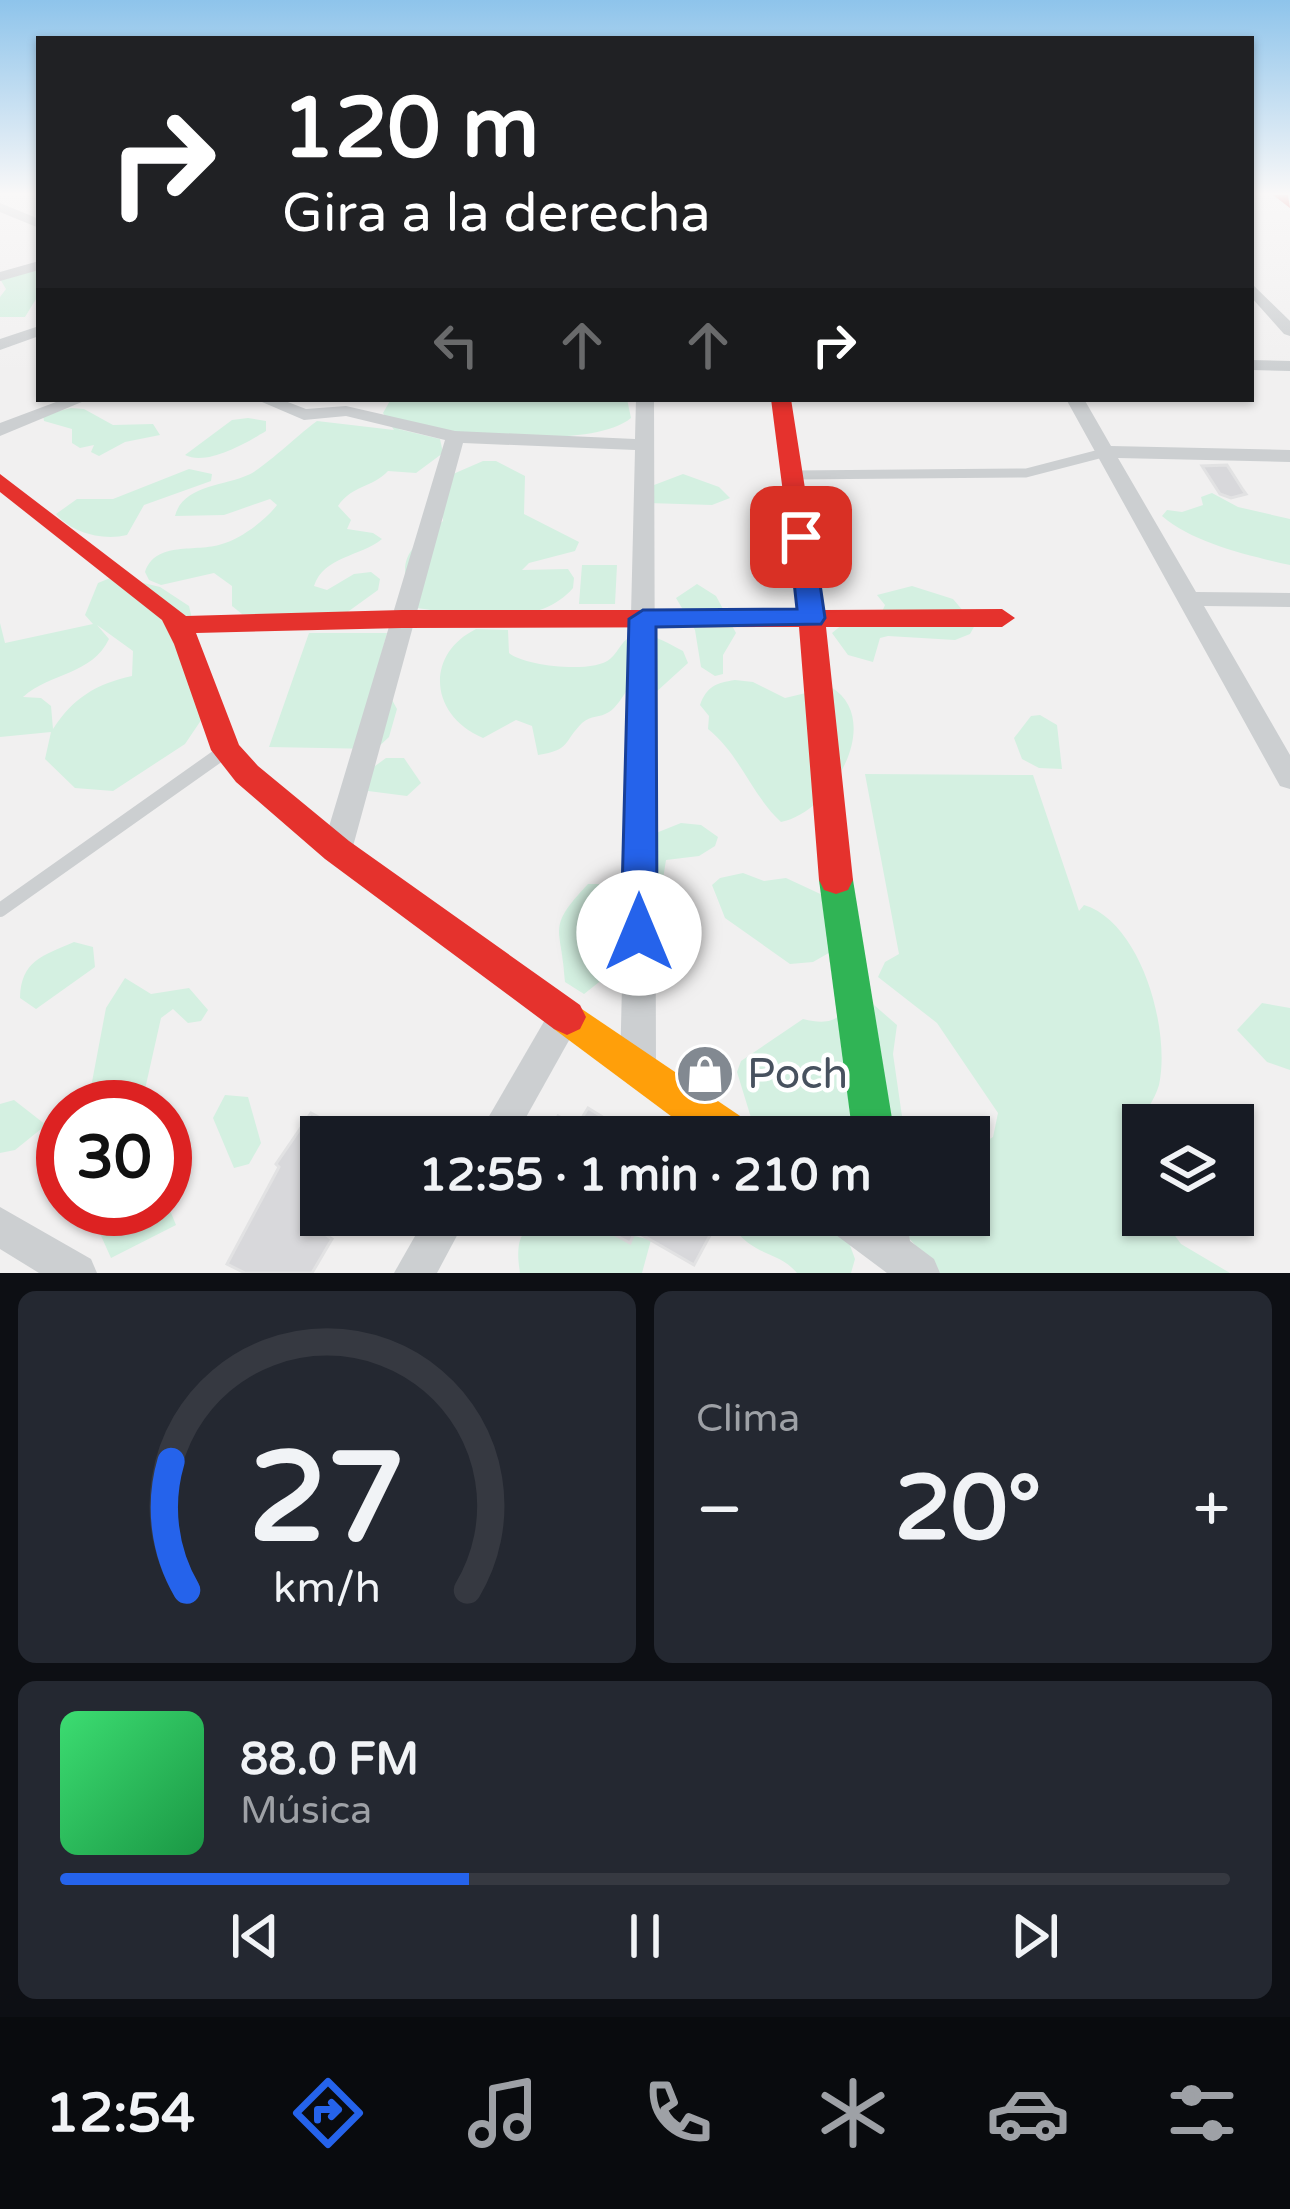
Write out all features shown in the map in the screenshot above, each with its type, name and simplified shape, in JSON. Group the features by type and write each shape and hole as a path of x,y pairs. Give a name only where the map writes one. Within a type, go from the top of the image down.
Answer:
{"street":[{"path":"0,277 36,266"},
{"path":"1254,294 1290,331"},
{"path":"0,345 36,332"},
{"path":"1254,365 1290,365"},
{"path":"0,430 72,402"},
{"path":"272,402 304,415 346,410 454,436 645,445"},
{"path":"638,1068 645,402"},
{"path":"781,402 812,618 834,864 871,1116"},
{"path":"1077,402 1290,779"},
{"path":"338,850 454,436"},
{"path":"1107,452 1290,456"},
{"path":"5,494 157,602 180,625 226,750 338,850 705,1116"},
{"path":"1188,599 1290,600"},
{"path":"180,625 402,619 1002,618"},
{"path":"507,1116 566,1017"},
{"path":"0,1227 77,1273"},
{"path":"415,1273 436,1236"}],"lane":[{"path":"792,475 1026,473 1107,452"},
{"path":"0,910 226,750"}],"green space":[{"path":"36,271 36,299 25,317 0,317 0,297 6,289 0,279"},
{"path":"389,402 628,402 631,418 612,428 554,437 398,429 440,439 443,453 416,473 388,471 338,506 351,520 347,529 382,539 334,563 319,576 314,586 327,590 354,574 371,572 380,579 378,590 342,616 242,614 232,606 232,586 214,573 161,585 149,580 145,572 158,555 229,542 277,505 270,499 224,515 175,516 186,498 255,471 317,421 394,430 383,413"},
{"path":"84,409 113,425 153,424 160,435 125,442 99,456 91,452 94,445 80,448 72,443 72,429 44,421 43,415"},
{"path":"232,420 266,421 266,431 215,455 185,455"},
{"path":"483,461 496,461 525,476 524,514 579,542 575,551 529,563 522,570 568,569 573,588 558,601 520,615 478,616 417,608 405,568 412,550 443,521 437,481"},
{"path":"189,469 212,474 211,481 144,505 127,535 88,534 56,514 77,499 113,499"},
{"path":"683,474 719,487 730,498 712,505 648,503 641,490"},
{"path":"1212,493 1238,507 1290,519 1290,565 1206,541 1162,516 1167,510 1182,512 1203,505 1201,497"},
{"path":"582,565 617,565 615,604 579,604"},
{"path":"115,576 160,587 189,606 212,704 185,744 113,791 75,788 45,759 51,732 0,737 0,623 5,643 93,624 85,615 98,583","holes":["97,625 133,651 132,676 86,694 53,729 51,706 41,698 23,697 82,667 102,651 109,639"]},
{"path":"697,584 716,596 736,633 723,655 723,674 715,676 701,667 695,630 676,598"},
{"path":"912,586 953,599 975,625 970,634 955,640 888,636 880,638 873,662 848,655 832,633 843,624 881,614 885,605 877,595"},
{"path":"476,629 508,630 509,653 543,665 601,664 628,638 644,635 683,651 688,663 655,693 628,689 612,710 585,720 561,748 538,755 532,726 516,720 483,738 465,728 444,701 441,669 459,640"},
{"path":"309,633 387,633 367,707 391,698 397,709 389,737 376,749 269,747"},
{"path":"735,680 753,682 785,698 831,687 846,702 853,721 845,763 833,784 800,815 781,822 708,729 709,716 700,705 703,699 713,686"},
{"path":"1040,715 1057,725 1062,769 1039,768 1022,759 1014,738 1031,716"},
{"path":"386,758 404,758 421,783 407,796 368,791 371,769"},
{"path":"865,774 1033,775 1079,911 1084,905 1104,915 1121,933 1136,955 1156,1008 1162,1062 1159,1085 1150,1104 1122,1104 1122,1236 1175,1236 1230,1273 939,1273 909,1236 990,1236 990,1139 998,1113 937,1023 878,977 885,962 899,954"},
{"path":"681,823 701,825 718,837 715,846 699,856 666,860 663,879 647,873 641,839"},
{"path":"743,873 764,881 786,878 829,898 841,946 813,962 790,964 725,918 712,885 720,878"},
{"path":"588,884 600,884 626,904 603,979 584,994 565,982 559,929 566,911"},
{"path":"74,942 93,947 95,967 36,1009 20,998 29,967"},
{"path":"125,978 151,994 189,988 208,1010 201,1021 188,1023 173,1009 161,1018 147,1080 92,1080 106,1008"},
{"path":"859,992 897,1025 893,1054 902,1116 750,1116 737,1072 741,1061 803,1019 830,1021"},
{"path":"1262,1003 1290,1008 1290,1070 1267,1062 1237,1030"},
{"path":"225,1095 248,1097 261,1143 249,1164 234,1168 213,1118"},
{"path":"14,1100 36,1117 36,1133 15,1150 0,1153 0,1104"},
{"path":"101,1236 154,1236 111,1258"},
{"path":"522,1236 634,1236 651,1240 642,1273 520,1273"},
{"path":"740,1236 847,1236 855,1259 851,1273 797,1273"}],"building":[{"path":"1227,465 1246,494 1231,498 1220,494 1202,466"},
{"path":"300,1129 300,1236 332,1239 312,1273 245,1273 227,1264 279,1167 276,1164"},
{"path":"644,1236 710,1236 694,1265"}],"traffic: fast":[{"path":"836,880 871,1116"}],"traffic: slow":[{"path":"567,1017 705,1116"}],"traffic: jam":[{"path":"781,402 812,618 836,880"},
{"path":"0,481 172,615 188,644 226,750 247,774 337,850 567,1017"},
{"path":"180,625 402,619 1002,618"}],"place":[{"name":"Poch","path":"705,1074"}],"route":[{"path":"639,933 643,619 812,618 801,537"}]}
